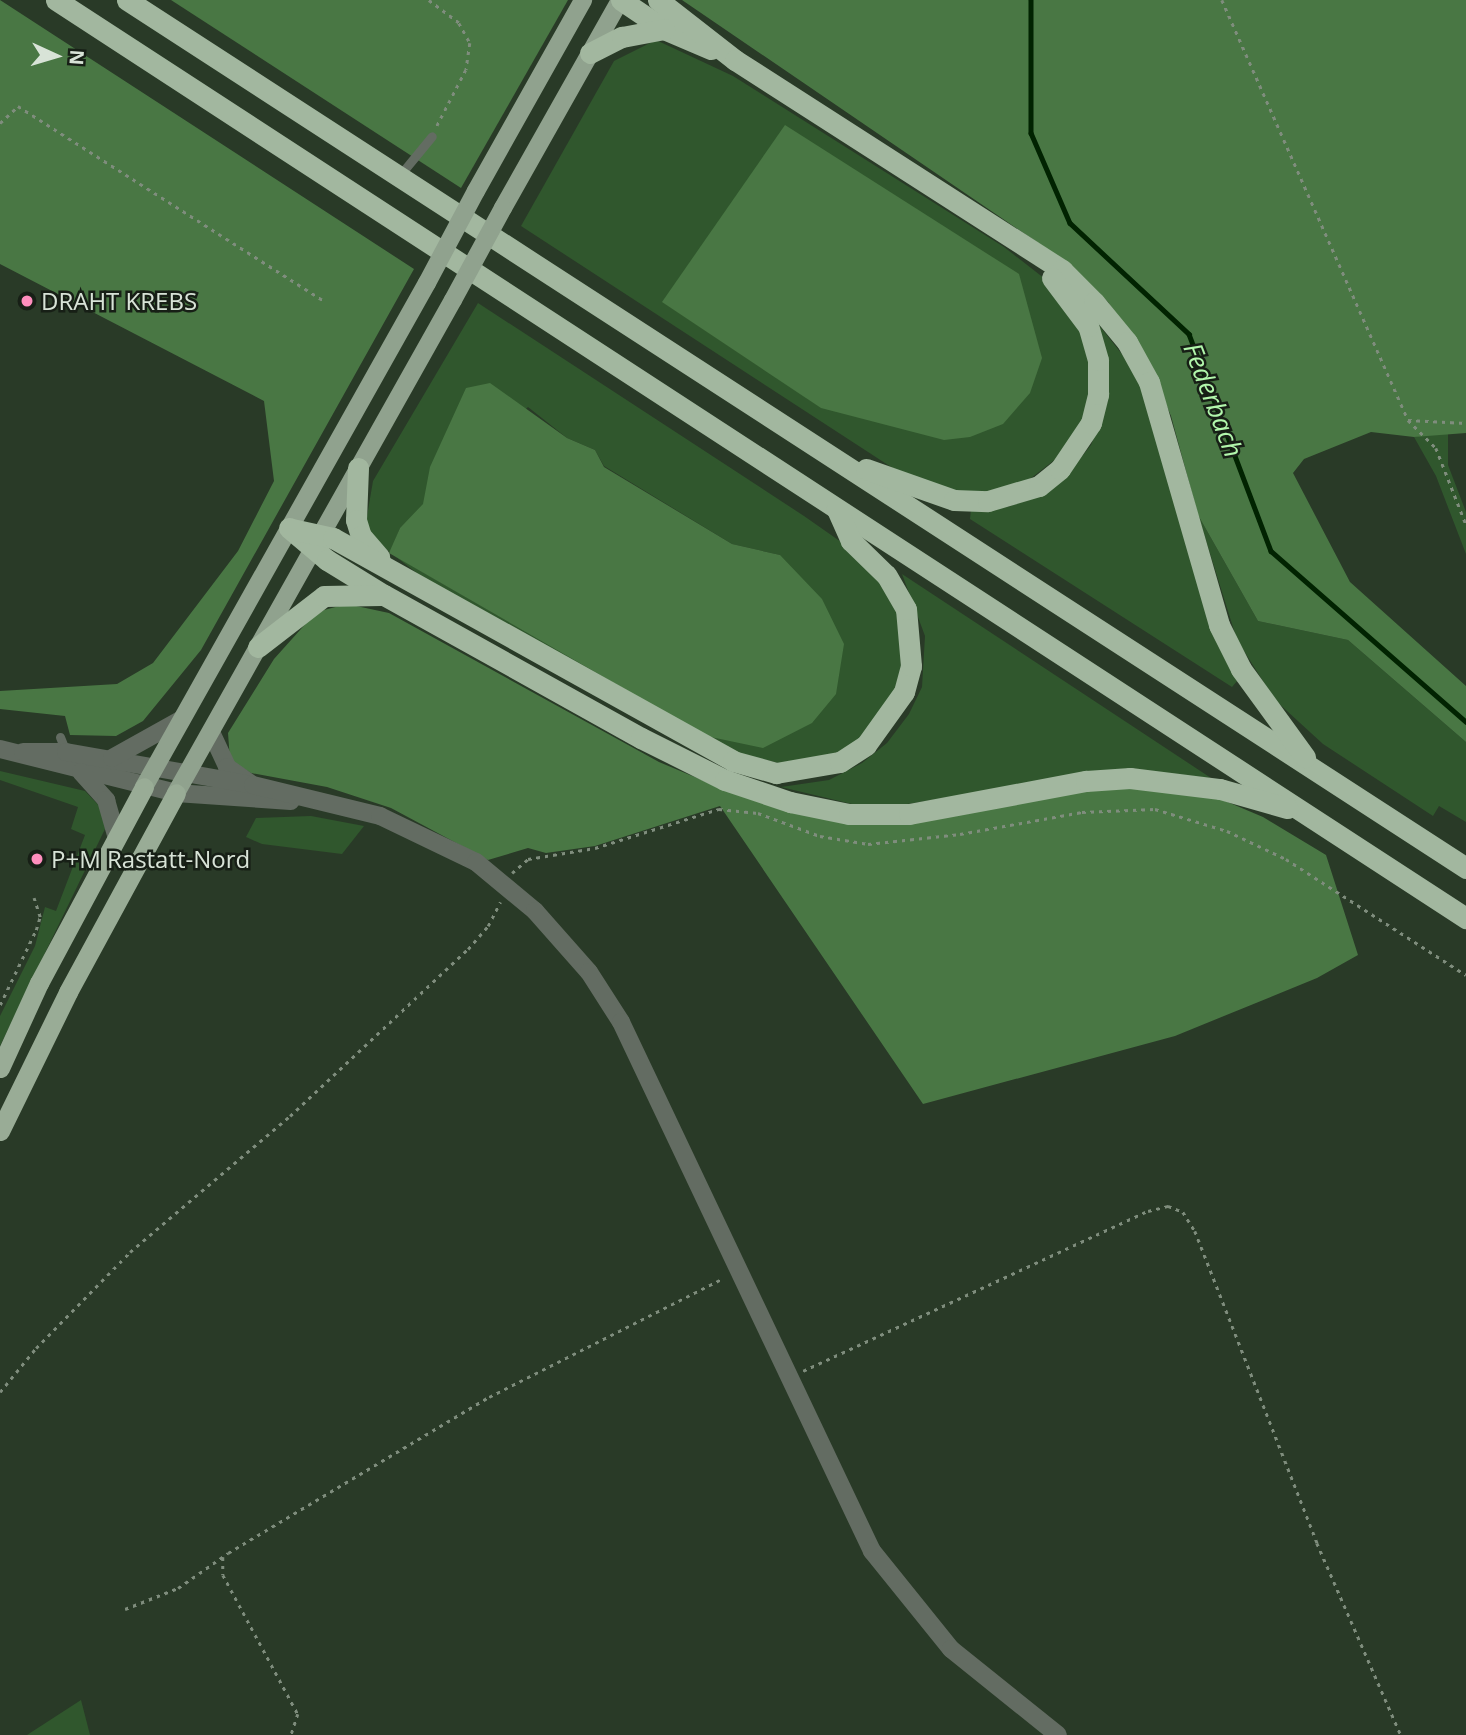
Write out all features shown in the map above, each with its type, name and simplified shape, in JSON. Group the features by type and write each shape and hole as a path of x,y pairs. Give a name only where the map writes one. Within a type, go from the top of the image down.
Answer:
{"highway":[{"path":"56,0 1466,918"},
{"path":"127,0 1466,868"},
{"path":"620,0 664,29 735,60"},
{"path":"664,2 735,60 1062,270 1127,342 1149,382 1166,433 1219,625 1241,670 1315,770"},
{"path":"590,53 622,37 664,29"},
{"path":"826,453 954,500 988,500 1039,486 1079,446 1098,394 1098,360 1088,326 1049,275 1004,234"},
{"path":"358,468 356,520 360,536 395,574"},
{"path":"289,528 395,574 733,761 776,773 805,771 840,762 866,745 904,692 911,666 906,609 886,576 851,541 837,509"},
{"path":"316,541 384,595 641,738 725,780 790,802 849,814 909,814 1086,781 1130,778 1220,789 1306,814"},
{"path":"258,647 324,596 384,595"},
{"path":"0,1068 39,983 144,787"},
{"path":"0,1131 68,992 176,793"}],"main road":[{"path":"144,787 427,284 583,0"},
{"path":"176,793 620,0"}],"street":[{"path":"110,759 133,751 182,719"},
{"path":"211,732 227,767 253,785"},
{"path":"23,752 63,745 110,759 186,775 253,785 380,816 429,836 506,885 573,953 615,1013 740,1270 849,1508 897,1587 951,1649 1058,1735"},
{"path":"0,748 23,752 81,772 176,793 253,802 311,800"},
{"path":"81,772 106,800 117,838"}],"lane":[{"path":"398,176 432,136"}],"path":[{"path":"429,0 459,23 470,43 466,71 432,136"},
{"path":"1222,0 1408,420 1436,448 1466,524"},
{"path":"0,123 18,106 326,302"},
{"path":"1408,420 1466,423"},
{"path":"0,1392 36,1348 130,1252 290,1116 468,949 488,926 514,868 528,859 595,848 719,809 758,813 820,836 868,844 960,834 1082,812 1155,809 1227,831 1286,859 1466,975"},
{"path":"0,1005 36,930 40,917 34,898"},
{"path":"788,1378 1148,1211 1168,1206 1183,1212 1195,1231 1317,1543 1401,1735"},
{"path":"125,1609 178,1588 223,1557 489,1397 740,1270"},
{"path":"223,1557 223,1576 298,1714 290,1735"}],"green space":[{"path":"0,0 414,269 201,650 143,721 116,736 70,735 65,716 0,709 0,691 117,684 153,663 238,551 274,481 264,401 0,264"},
{"path":"171,0 568,0 461,188"},
{"path":"682,0 1466,0 1466,433 1414,437 1371,432 1304,459 1293,473 1350,582 1466,686 1466,742 1348,640 1258,621 1198,515 1171,416 1148,362 1108,302 1069,264"},
{"path":"656,40 733,76 1004,247 1049,282 1079,320 1091,362 1088,411 1061,455 1026,482 987,493 945,491 908,478 521,226 614,61"},
{"path":"785,125 1019,274 1042,358 1030,393 1003,424 970,437 944,440 821,408 662,302"},
{"path":"478,303 854,551 886,586 900,615 901,681 876,723 848,749 791,766 728,751 422,577 394,555 706,736 780,555 732,544 604,466 595,450 567,438 528,407 400,528 390,552 373,539 366,522 373,481"},
{"path":"1091,315 1136,372 1238,680 1232,687 970,519 971,509 1008,507 1042,493 1071,470 1091,445 1108,401 1108,372"},
{"path":"490,383 567,438 595,450 604,467 732,544 780,555 822,599 844,644 836,694 812,723 763,748 706,736 389,553 400,528 423,504 430,467 466,388"},
{"path":"1448,431 1448,465 1466,512 1466,554 1436,476 1414,437"},
{"path":"1198,515 1258,621 1348,640 1466,742 1466,822 1439,806 1433,816 1323,744 1275,700 1237,640"},
{"path":"902,574 1211,778 1129,769 901,805 856,805 781,787 829,780 862,763 887,743 909,714 922,687 925,636"},
{"path":"347,604 389,613 659,762 728,791 842,822 1059,792 1157,787 1211,795 1263,817 1326,855 1358,955 1317,978 1175,1036 923,1104 720,806 595,846 546,853 528,848 488,860 391,808 327,787 251,773 230,760 228,733 274,659 309,620 324,610"},
{"path":"0,771 85,791 105,812 105,829 0,1046 0,1016 35,946 45,907 56,911 85,835 71,829 78,807 0,780"},
{"path":"311,816 364,826 342,854 262,844 246,837 256,818"},
{"path":"81,1700 90,1735 27,1735"}],"waterway":[{"name":"Federbach","path":"1031,0 1031,133 1070,223 1189,334 1271,551 1466,722"}],"place":[{"name":"DRAHT KREBS","path":"27,301"},
{"name":"P+M Rastatt-Nord","path":"37,859"}]}
